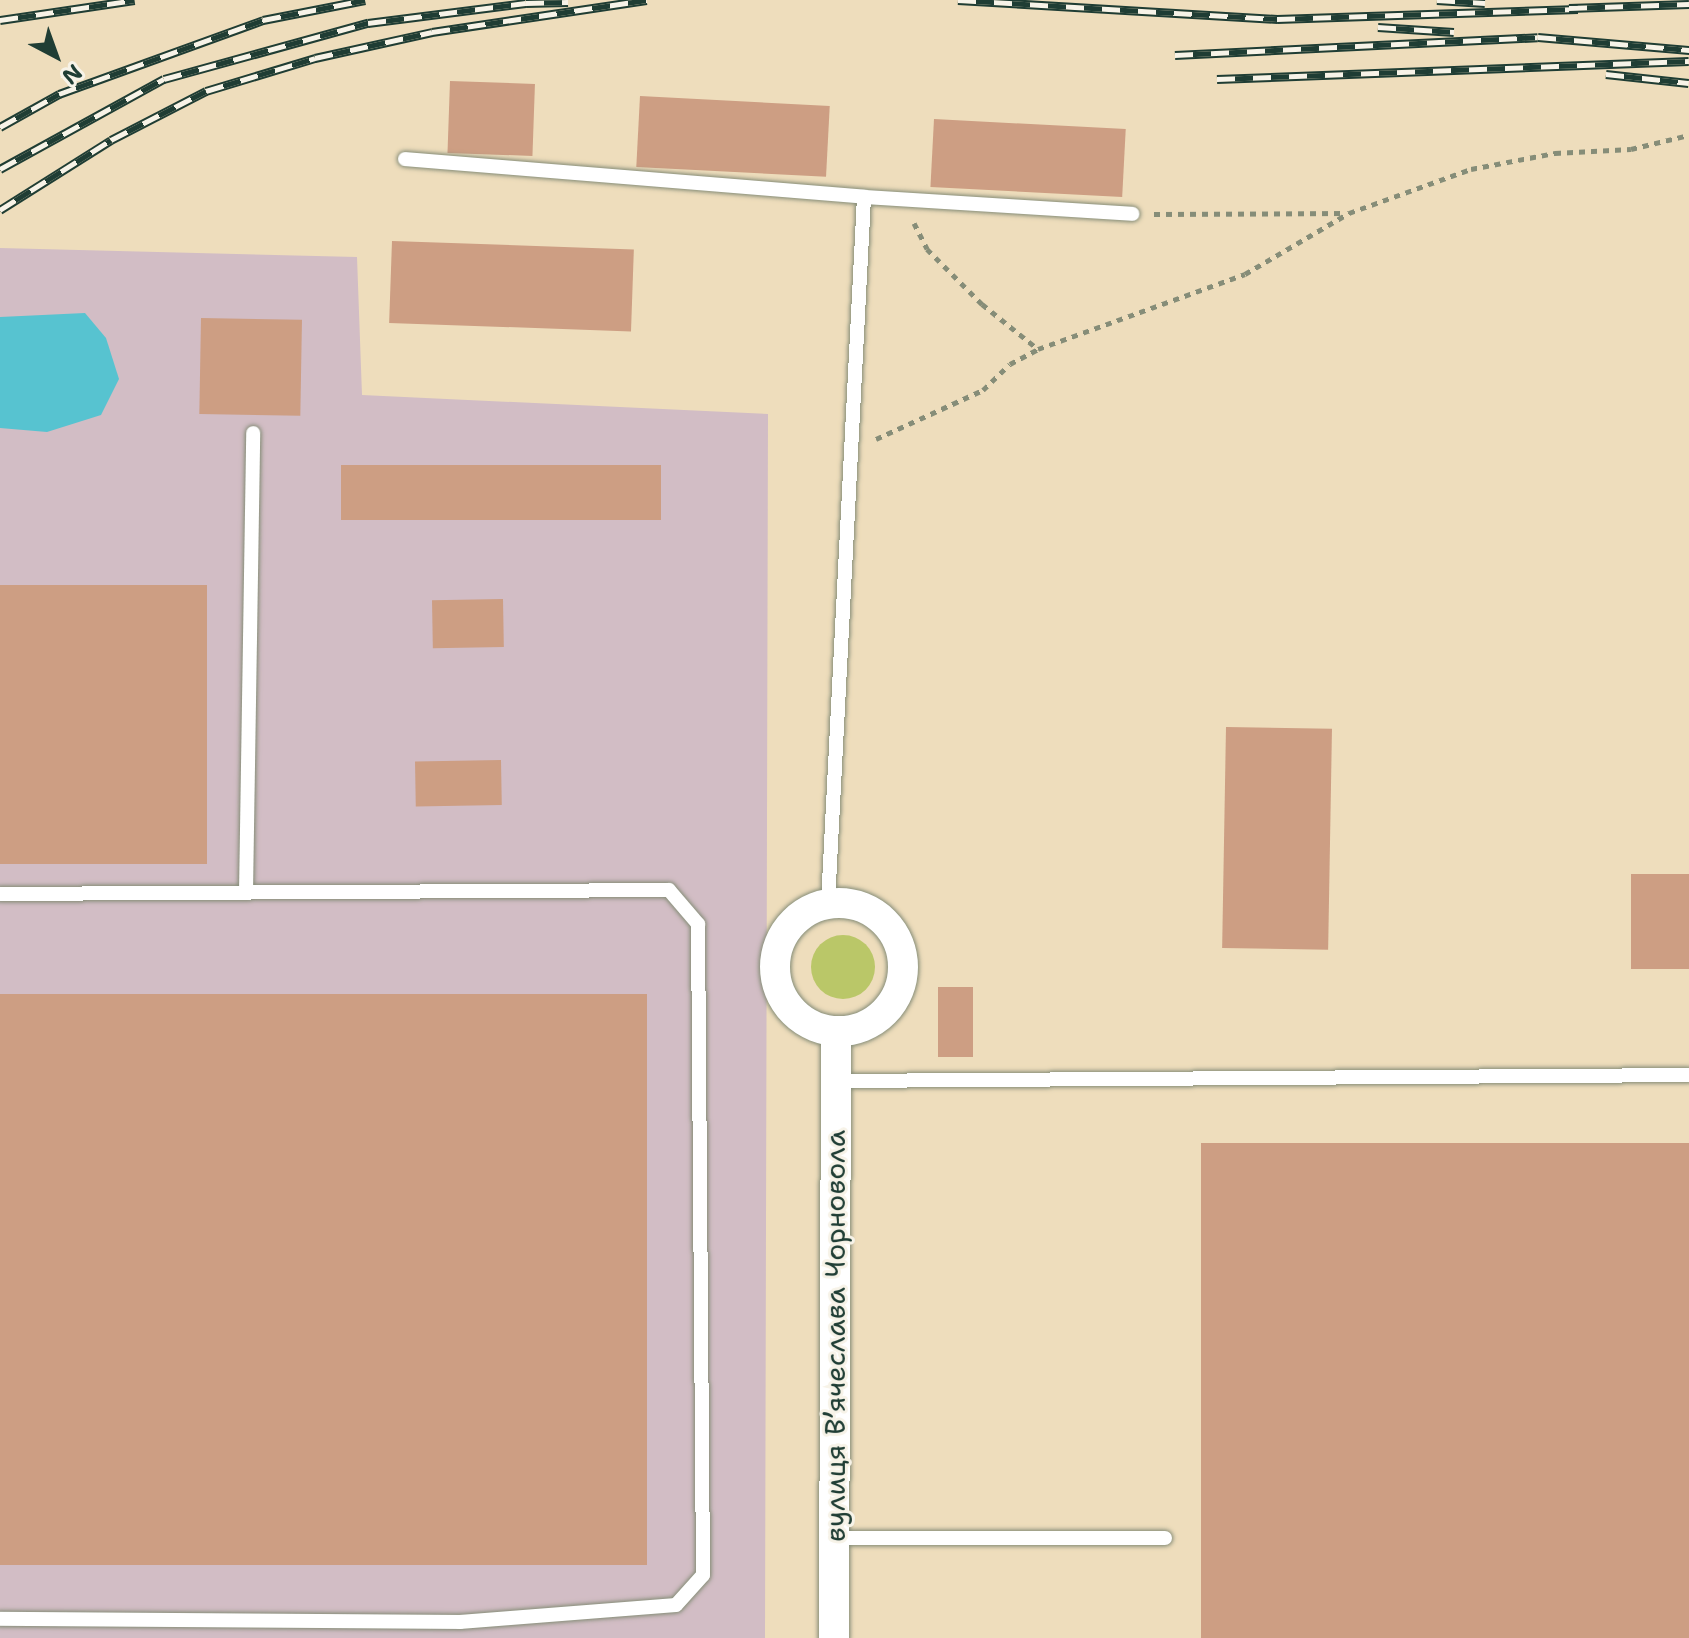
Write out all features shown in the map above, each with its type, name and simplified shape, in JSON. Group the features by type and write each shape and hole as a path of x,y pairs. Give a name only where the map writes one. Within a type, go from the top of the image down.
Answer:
{"street":[{"path":"828,903 849,903 878,916 898,941 903,961 902,983 893,1002 878,1018 859,1028 836,1033 818,1029 799,1018 784,1002 776,982 774,962 779,941 791,923 808,910 828,903"},
{"name":"вулиця Вʼячеслава Чорновола","path":"834,1638 836,1033"}],"lane":[{"path":"405,159 864,197 1132,214"},
{"path":"828,903 864,197"},
{"path":"246,893 253,433"},
{"path":"0,894 669,890 698,924 703,1575 676,1605 460,1622 0,1619"},
{"path":"836,1081 1689,1075"},
{"path":"834,1538 1165,1538"},
{"path":"460,1622 460,1638"}],"path":[{"path":"849,451 983,390 1010,364 1038,349 1245,274 1349,213 1471,169 1555,153 1631,149 1689,135"},
{"path":"902,199 927,249 982,304 1038,349"},
{"path":"1132,214 1349,213"}],"shaded area":[{"path":"0,248 357,257 362,395 768,414 765,1638 0,1638"}],"green space":[{"path":"843,935 855,937 866,944 873,955 873,979 866,990 855,997 843,999 831,997 820,990 813,979 811,967 813,955 820,944 831,937"}],"water":[{"path":"85,313 106,338 119,379 101,415 47,432 0,428 0,317"}],"building":[{"path":"450,81 535,84 532,156 447,153"},
{"path":"640,96 830,106 826,177 636,167"},
{"path":"934,119 1126,129 1122,197 930,187"},
{"path":"392,241 634,249 631,331 389,323"},
{"path":"201,318 302,320 300,416 199,414"},
{"path":"341,465 661,465 661,520 341,520"},
{"path":"0,585 207,585 207,864 0,864"},
{"path":"503,599 504,647 433,648 432,600"},
{"path":"1226,727 1332,729 1328,950 1222,948"},
{"path":"501,760 502,805 416,806 415,762"},
{"path":"1631,874 1689,874 1689,969 1631,969"},
{"path":"938,987 973,987 973,1057 938,1057"},
{"path":"0,994 647,994 647,1565 0,1565"},
{"path":"1201,1143 1689,1143 1689,1638 1201,1638"}],"railway":[{"path":"0,20 135,0"},
{"path":"0,127 59,94 263,20 365,0"},
{"path":"0,210 111,140 206,91 315,58 432,32 647,0"},
{"path":"958,0 1277,19 1578,9"},
{"path":"1437,0 1485,3"},
{"path":"0,169 164,79 368,23 526,3 568,2"},
{"path":"1569,8 1689,4"},
{"path":"1378,27 1454,32"},
{"path":"1175,55 1538,37 1689,50"},
{"path":"1217,79 1689,61"},
{"path":"1606,74 1689,83"}]}
